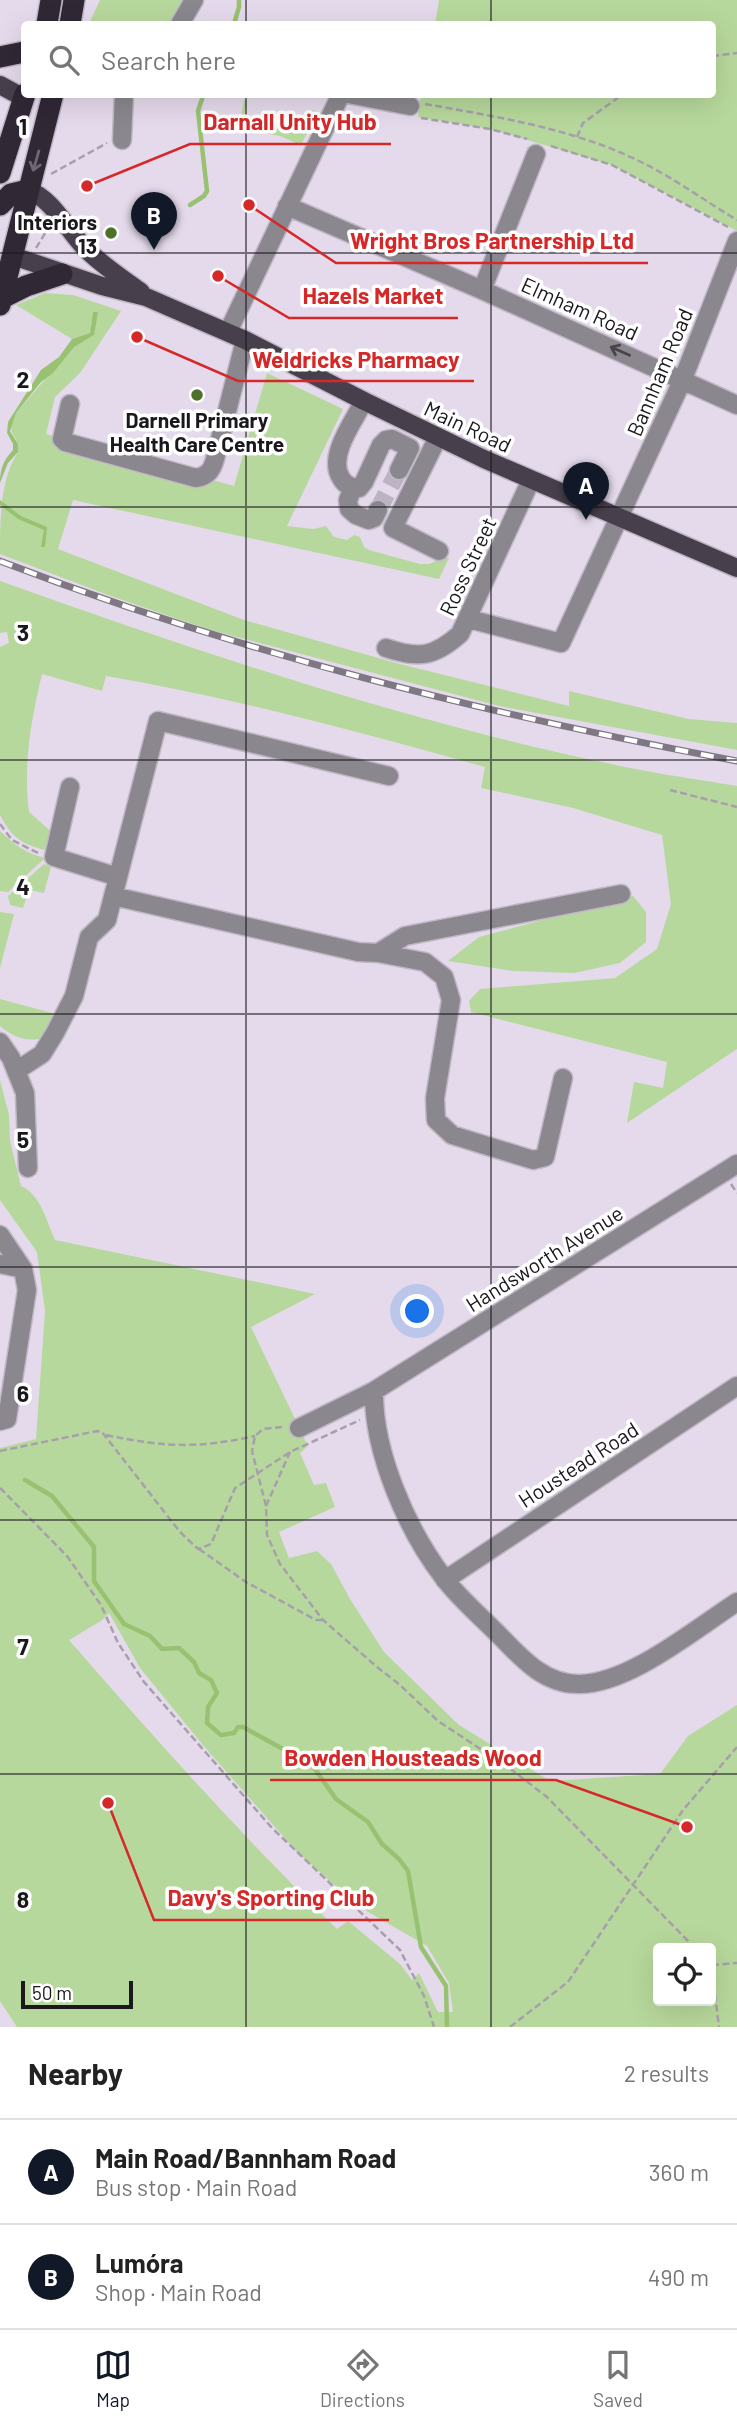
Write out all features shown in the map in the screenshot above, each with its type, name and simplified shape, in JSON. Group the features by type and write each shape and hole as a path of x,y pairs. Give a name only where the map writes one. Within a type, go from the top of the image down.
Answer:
{"highway":[{"path":"48,21 51,0"},
{"path":"70,21 74,0"},
{"path":"0,57 21,53"},
{"path":"1,161 23,98"},
{"path":"26,98 39,116 44,131"},
{"path":"1,301 6,252 30,182 52,98"},
{"path":"0,205 30,182"},
{"path":"1,301 26,286 61,274"}],"main road":[{"path":"0,85 21,95"},
{"name":"Main Road","path":"30,182 75,239 101,263 146,297"},
{"path":"61,274 70,270 75,263 78,254 75,239"},
{"name":"Main Road","path":"6,252 61,274 146,297 228,332 438,437 619,519 737,568"}],"street":[{"path":"182,21 194,0"},
{"path":"122,137 124,98"},
{"path":"228,332 339,98"},
{"path":"369,98 410,106"},
{"path":"482,290 536,154"},
{"name":"Elmham Road","path":"288,206 737,405"},
{"name":"Bannham Road","path":"469,619 561,643 683,379 737,241"},
{"path":"70,404 62,435 65,442 196,478 202,477 212,468 215,459 245,340"},
{"path":"364,401 338,451 338,475 353,488 359,488 386,440 392,439 410,448 399,470"},
{"path":"438,437 393,528 439,551"},
{"name":"Ross Street","path":"386,648 405,655 426,655 444,649 460,634 531,480"},
{"path":"353,488 348,500 349,509 369,520 374,518 378,510"},
{"path":"16,1070 41,1054 55,1033 74,996 89,937 107,920 158,721 389,776"},
{"path":"70,787 54,857 118,877"},
{"path":"379,953 405,936 621,894"},
{"path":"113,896 358,952 379,953 425,962 444,977 451,1000 435,1098 436,1120 452,1135 533,1160 545,1157 563,1078"},
{"path":"0,1042 11,1058 24,1093 28,1168"},
{"name":"Handsworth Avenue","path":"299,1428 374,1391 737,1164"},
{"path":"0,1235 23,1269 27,1290 7,1419 0,1421"},
{"path":"0,1264 23,1269"},
{"name":"Houstead Road","path":"445,1580 737,1386"},
{"path":"374,1391 373,1414 396,1492 422,1547 445,1580 527,1663 559,1682 579,1684 607,1681 629,1673 737,1602"}],"path":[{"path":"716,56 737,54"},
{"path":"577,137 583,123 617,98"},
{"path":"410,106 420,103 474,113 577,137 642,162 737,220"},
{"path":"30,182 122,137"},
{"path":"670,790 737,807"},
{"path":"0,824 12,840 30,850 54,857"},
{"path":"198,1549 211,1544 235,1488 290,1452 373,1414"},
{"path":"0,1451 97,1431 104,1435 149,1444 189,1446 255,1436 263,1429 299,1428"},
{"path":"104,1435 180,1532 198,1549 246,1582 316,1620 323,1620"},
{"path":"255,1436 252,1451 266,1506 267,1535 280,1564 323,1620 438,1721 547,1797 690,1943"},
{"path":"266,1506 290,1452"},
{"path":"0,1488 67,1556 101,1605 118,1643 144,1682 272,1828 400,1950 424,1996 434,2027"},
{"path":"510,2027 568,1982 684,1810 737,1747"},
{"path":"716,1964 737,1963"},
{"path":"716,2003 719,2027"}],"shaded area":[{"path":"100,0 183,0 171,21 90,21"},
{"path":"439,0 737,0 737,231 612,165 490,129 418,117 421,98 716,98 716,21 436,21"},
{"path":"244,100 247,101 245,115 308,126 311,110 318,111 301,145 280,136 239,128"},
{"path":"45,293 73,295 121,311 80,373 55,397 46,434 234,486 267,373 343,409 287,526 313,529 326,526 334,537 347,540 354,535 360,537 364,547 369,550 420,564 449,558 439,579 73,500 58,549 244,620 396,663 569,706 569,691 689,719 737,723 737,750 499,706 207,629 0,554 4,487 18,452 11,427 16,413 73,347 94,335 93,312 90,333 72,339 16,305"},
{"path":"93,312 98,312 94,335 74,347 16,413 10,431 18,444 18,452 8,463 0,483 3,465 13,450 7,433 8,422 41,370 59,357 72,339 90,333"},
{"path":"0,500 21,516 47,527 45,547 41,547 44,530 18,519 0,505"},
{"path":"0,581 228,660 382,707 538,748 631,768 737,786 737,1049 627,1123 634,1082 663,1088 667,1062 471,1012 469,1001 480,989 615,978 657,949 671,904 662,835 573,808 481,788 485,767 250,705 106,676 102,691 42,674 29,743 27,794 29,812 54,834 51,852 20,840 10,831 0,815 0,647 9,643 7,632 0,633"},
{"path":"0,831 21,848 45,858 8,892 0,891"},
{"path":"44,864 51,867 44,893 29,890 23,908 10,905 8,896"},
{"path":"633,896 646,912 646,942 620,963 574,973 513,971 448,961 479,937"},
{"path":"0,912 14,914 0,968"},
{"path":"0,999 56,1014 46,1037 33,1040 22,1038 0,1026"},
{"path":"0,1080 21,1186 38,1202 55,1240 315,1294 251,1327 308,1446 300,1453 314,1485 326,1483 335,1507 279,1532 289,1558 317,1551 331,1564 384,1652 459,1725 550,1781 660,1774 688,1736 737,1705 737,2027 17,2027 0,2001 0,1448 36,1439 45,1311 37,1252 0,1200","holes":["109,1613 140,1668 202,1744 296,1851 358,1906 427,1946 449,1983 453,2012 438,2012 419,1973 412,1980 400,1964 348,1921 337,1929 200,1787 69,1640 101,1621"]}],"waterway":[{"path":"235,21 239,0"},
{"path":"190,205 207,191 198,111 202,98"},
{"path":"25,1480 52,1496 94,1547 94,1581 124,1624 150,1636 162,1649 179,1648 194,1662 199,1673 211,1680 217,1693 208,1707 207,1723 221,1735 234,1733 238,1727 243,1727 312,1765 336,1799 368,1822 382,1844 399,1859 408,1871 421,1947 446,1986 447,2027"}],"tunnel":[{"path":"378,510 399,470"}],"railway":[{"path":"0,561 181,624 364,678 549,723 737,761"}],"place":[{"name":"Darnall Unity Hub","path":"87,186"},
{"name":"Wright Bros Partnership Ltd","path":"249,205"},
{"name":"Interiors 13","path":"111,233"},
{"name":"Lumóra","path":"154,250"},
{"name":"Hazels Market","path":"218,276"},
{"name":"Weldricks Pharmacy","path":"137,337"},
{"name":"Darnell Primary Health Care Centre","path":"197,395"},
{"name":"Main Road/Bannham Road","path":"586,520"},
{"name":"Davy's Sporting Club","path":"108,1803"},
{"name":"Bowden Housteads Wood","path":"687,1827"}]}
